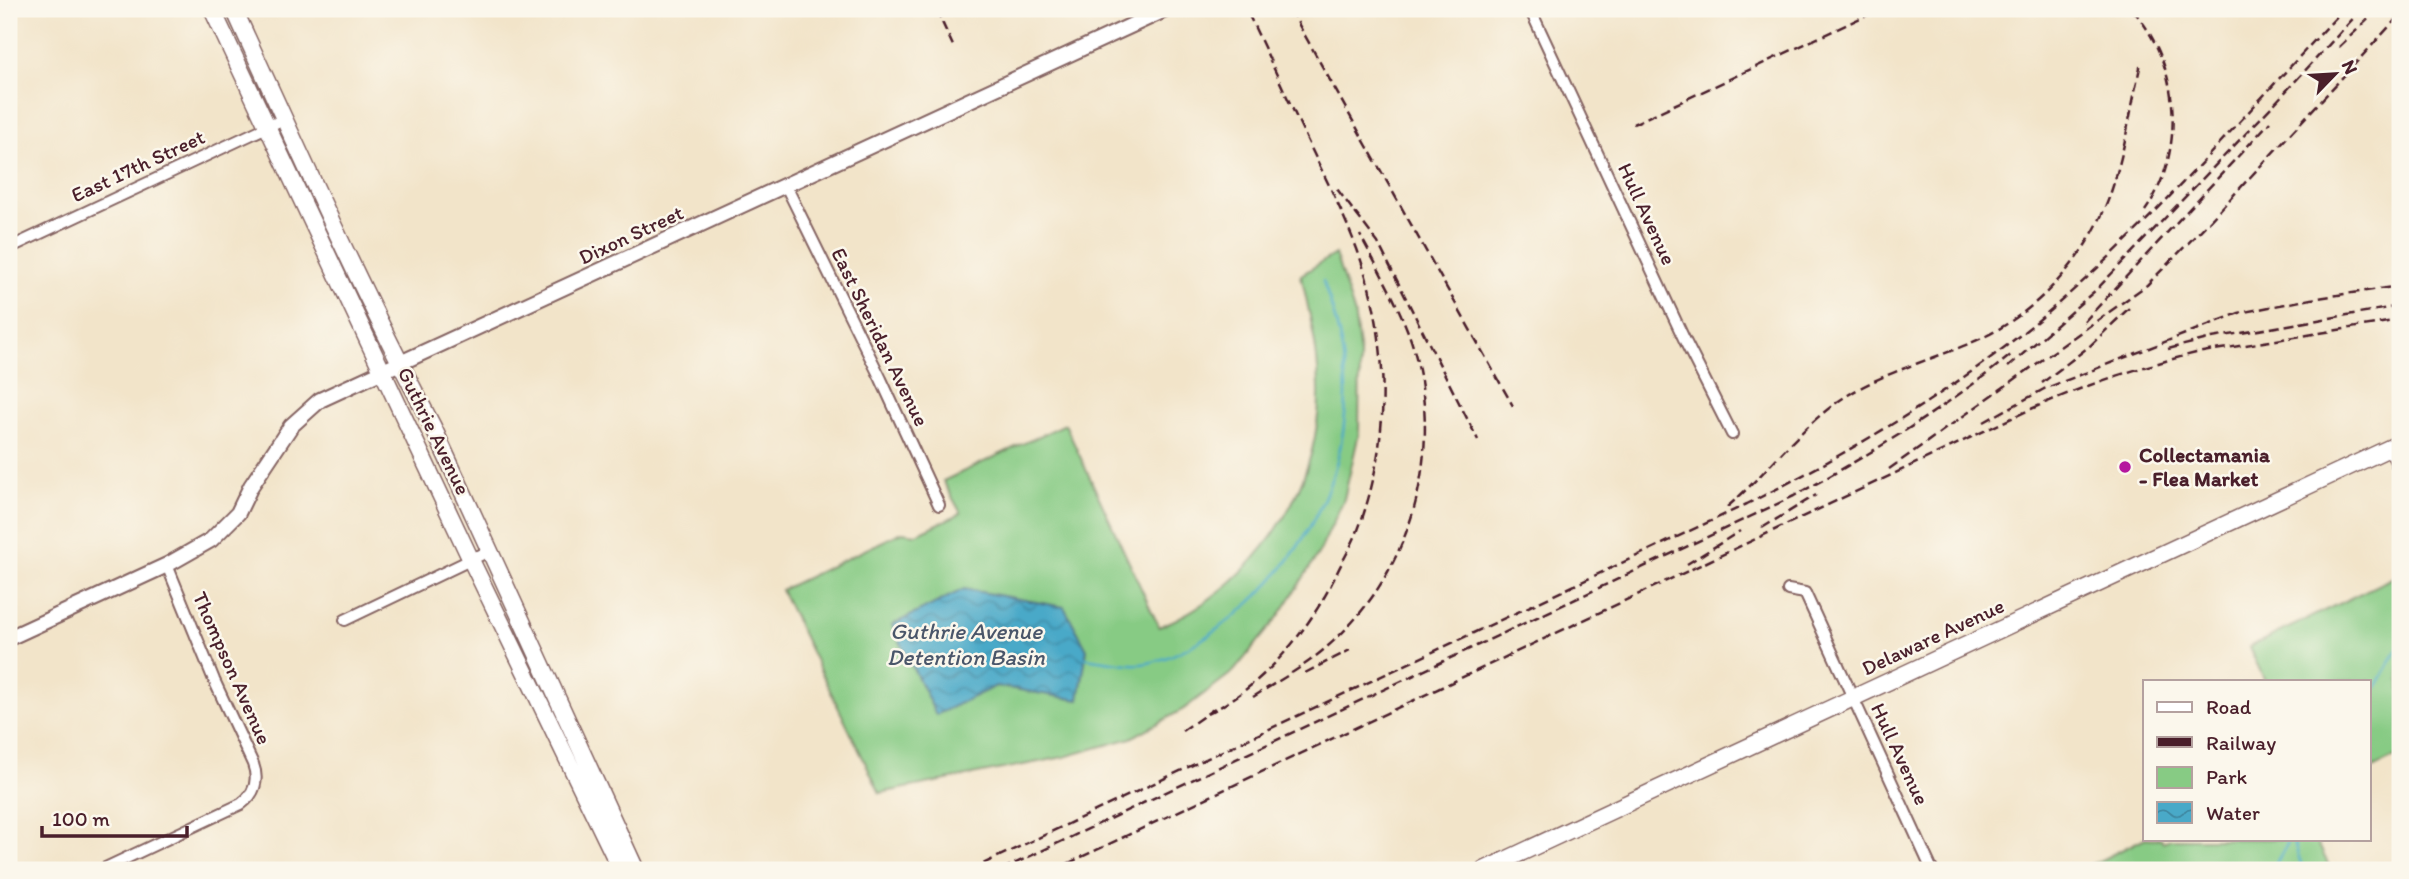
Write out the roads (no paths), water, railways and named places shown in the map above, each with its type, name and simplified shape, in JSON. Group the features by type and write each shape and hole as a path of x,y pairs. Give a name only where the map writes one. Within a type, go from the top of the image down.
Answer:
{"main road":[{"name":"Guthrie Avenue","path":"212,9 471,560 621,870"},
{"name":"Guthrie Avenue","path":"234,9 400,363 433,426 636,870"},
{"name":"Delaware Avenue","path":"1485,870 2395,446"}],"street":[{"name":"Dixon Street","path":"9,638 167,565 211,540 238,513 251,486 291,426 320,400 1167,9"},
{"name":"Hull Avenue","path":"1530,9 1685,341 1732,434"},
{"name":"East 17th Street","path":"9,248 284,119"},
{"name":"East Sheridan Avenue","path":"786,186 881,379 939,505"},
{"path":"2395,446 2400,471"},
{"path":"345,620 489,551"},
{"name":"Thompson Avenue","path":"101,870 241,804 255,787 257,773 214,680 167,565"},
{"name":"Hull Avenue","path":"1788,590 1805,593 1933,870"}],"water":[{"name":"Guthrie Avenue Detention Basin","path":"964,589 1064,607 1087,649 1079,700 996,686 936,715 892,625"}],"waterway":[{"path":"1085,658 1141,664 1176,654 1219,628 1246,606 1292,555 1325,495 1336,463 1343,429 1346,395 1344,366 1339,337 1323,281"},
{"path":"2370,698 2400,645"},
{"path":"2272,870 2289,840"},
{"path":"2293,840 2303,870"}],"railway":[{"path":"936,9 954,48"},
{"path":"1207,714 1247,689 1265,673 1297,638 1324,598 1358,530 1369,496 1377,461 1383,390 1376,318 1357,249 1246,9"},
{"path":"1290,9 1513,406"},
{"path":"1633,124 1880,9"},
{"path":"2132,9 2148,31 2160,55 2172,108 2172,135 2167,162 2145,211"},
{"path":"970,870 1747,504 1896,422 2001,350 2077,287 2156,211 2344,9"},
{"path":"2008,367 2097,289 2362,9"},
{"path":"2339,47 2379,9"},
{"path":"1889,469 2147,285 2400,15"},
{"path":"1727,507 1815,420 1848,395 1881,378 1984,337 2005,325 2044,295 2077,257 2102,214 2116,176 2141,63"},
{"path":"2084,322 2270,122"},
{"path":"1337,189 1378,243 1478,440"},
{"path":"1253,697 1319,653 1357,617 1381,584 1400,548 1413,510 1422,471 1425,430 1422,390 1414,350 1404,321 1360,235"},
{"path":"1984,422 2044,389 2239,313 2400,286"},
{"path":"2168,349 2212,338 2400,306"},
{"path":"2042,383 2091,345 2129,308"},
{"path":"1054,870 2051,400 2112,377 2196,353 2400,320"},
{"path":"1001,870 1794,496 1906,430 2012,354"},
{"path":"1762,528 1816,495"},
{"path":"1687,564 1740,531"},
{"path":"1305,673 1350,650"},
{"path":"1182,731 1215,708"}],"place":[{"name":"Collectamania - Flea Market","path":"2125,467"}]}
